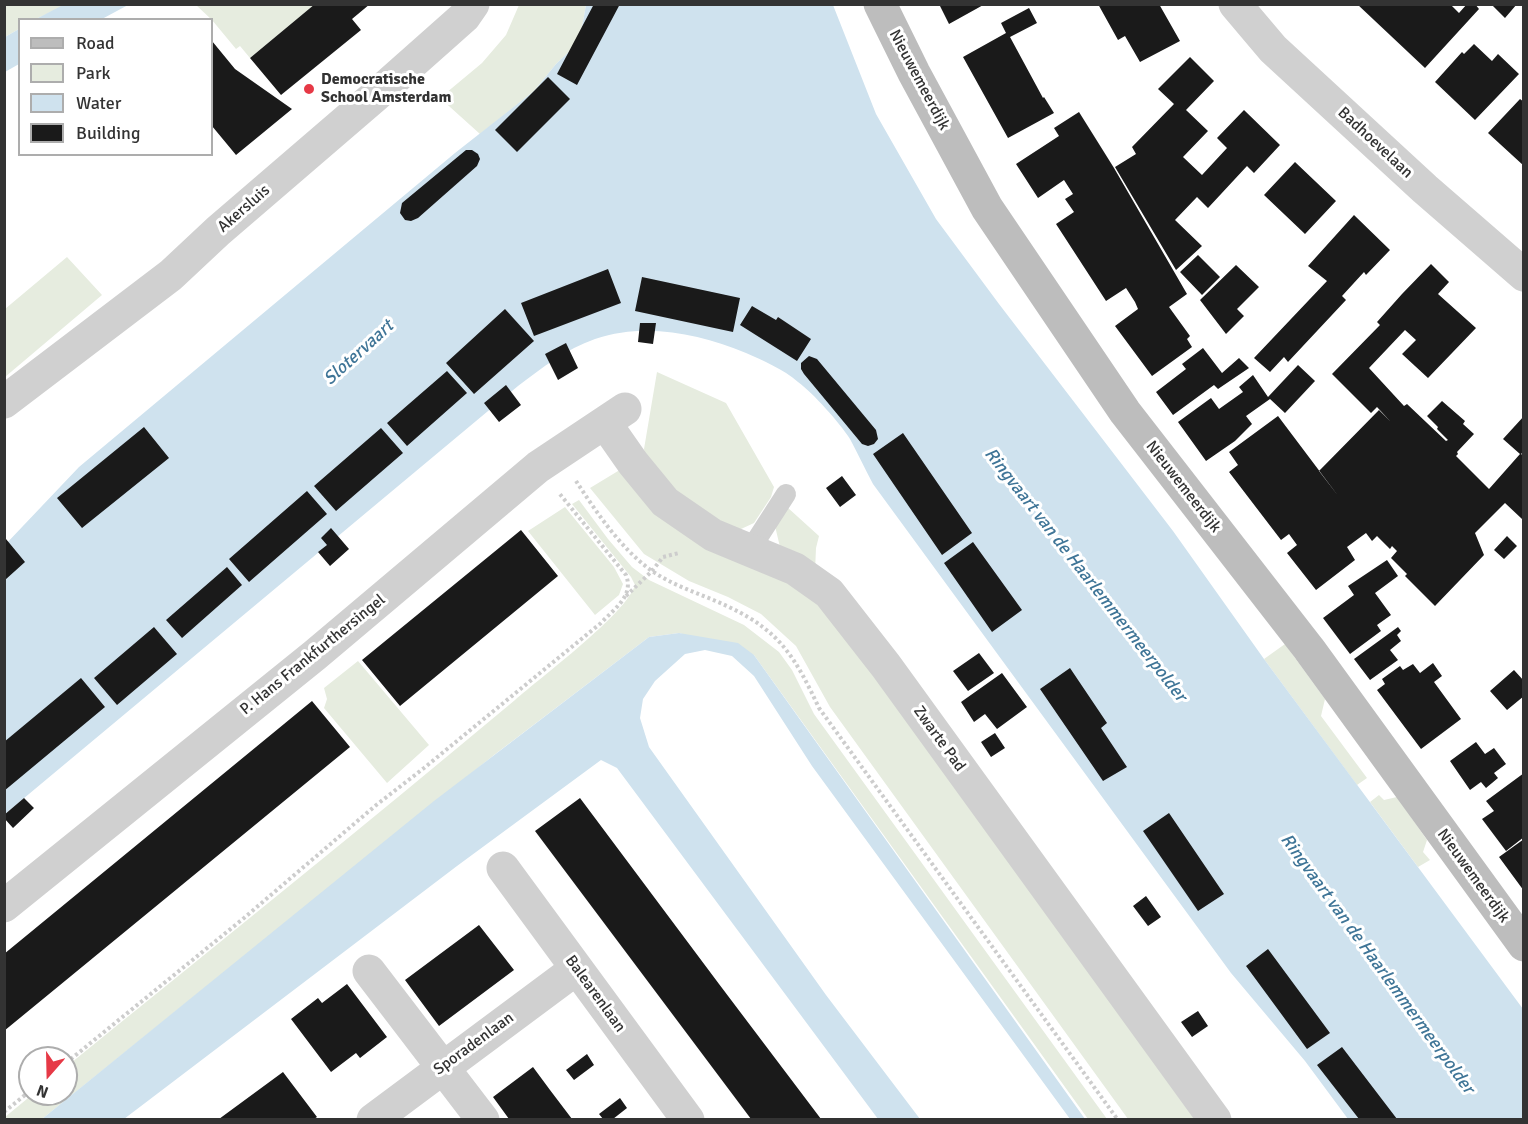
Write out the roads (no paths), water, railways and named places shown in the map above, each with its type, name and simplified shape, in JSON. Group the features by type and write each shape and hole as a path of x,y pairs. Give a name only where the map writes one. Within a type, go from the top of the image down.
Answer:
{"street":[{"name":"Akersluis","path":"4,402 171,275 218,231 464,17 473,4"},
{"name":"Nieuwemeerdijk","path":"880,4 914,73 987,208 1125,412 1309,648 1524,945"},
{"name":"Badhoevelaan","path":"1235,4 1273,49 1425,189 1524,274"},
{"name":"P. Hans Frankfurthersingel","path":"4,906 315,655 548,460 615,416"},
{"name":"Zwarte Pad","path":"615,416 633,463 665,502 713,535 795,569 829,593 846,612 1215,1119"},
{"name":"Balearenlaan","path":"503,868 688,1119"},
{"name":"Sporadenlaan","path":"373,1119 576,969"},
{"path":"369,971 483,1119"}],"lane":[{"path":"750,550 786,494"}],"water":[{"path":"65,4 128,4 104,18 38,18"},
{"path":"586,5 833,5 876,114 936,219 1173,531 1264,659 1523,1009 1523,1119 1348,1119 1305,1061 1231,973 873,484 850,439 833,417 804,387 780,369 728,346 672,332 634,331 595,339 545,366 518,386 5,814 4,546 79,467 455,153 534,91 556,64 574,47 582,27"},
{"path":"18,30 18,65 5,72 5,37"},
{"path":"679,633 738,643 754,655 1085,1119 1070,1119 812,766 754,676 732,656 705,650 685,654 655,681 643,699 640,718 649,747 826,995 920,1119 878,1119 617,768 601,760 457,866 124,1119 42,1119 58,1106 78,1106 78,1090 434,801 649,637"}],"place":[{"name":"Democratische School Amsterdam","path":"309,89"}],"water label":[{"name":"Slotervaart","path":"359,353"},
{"name":"Ringvaart van de Haarlemmermeerpolder","path":"1085,575"},
{"name":"Ringvaart van de Haarlemmermeerpolder","path":"1377,964"}]}
